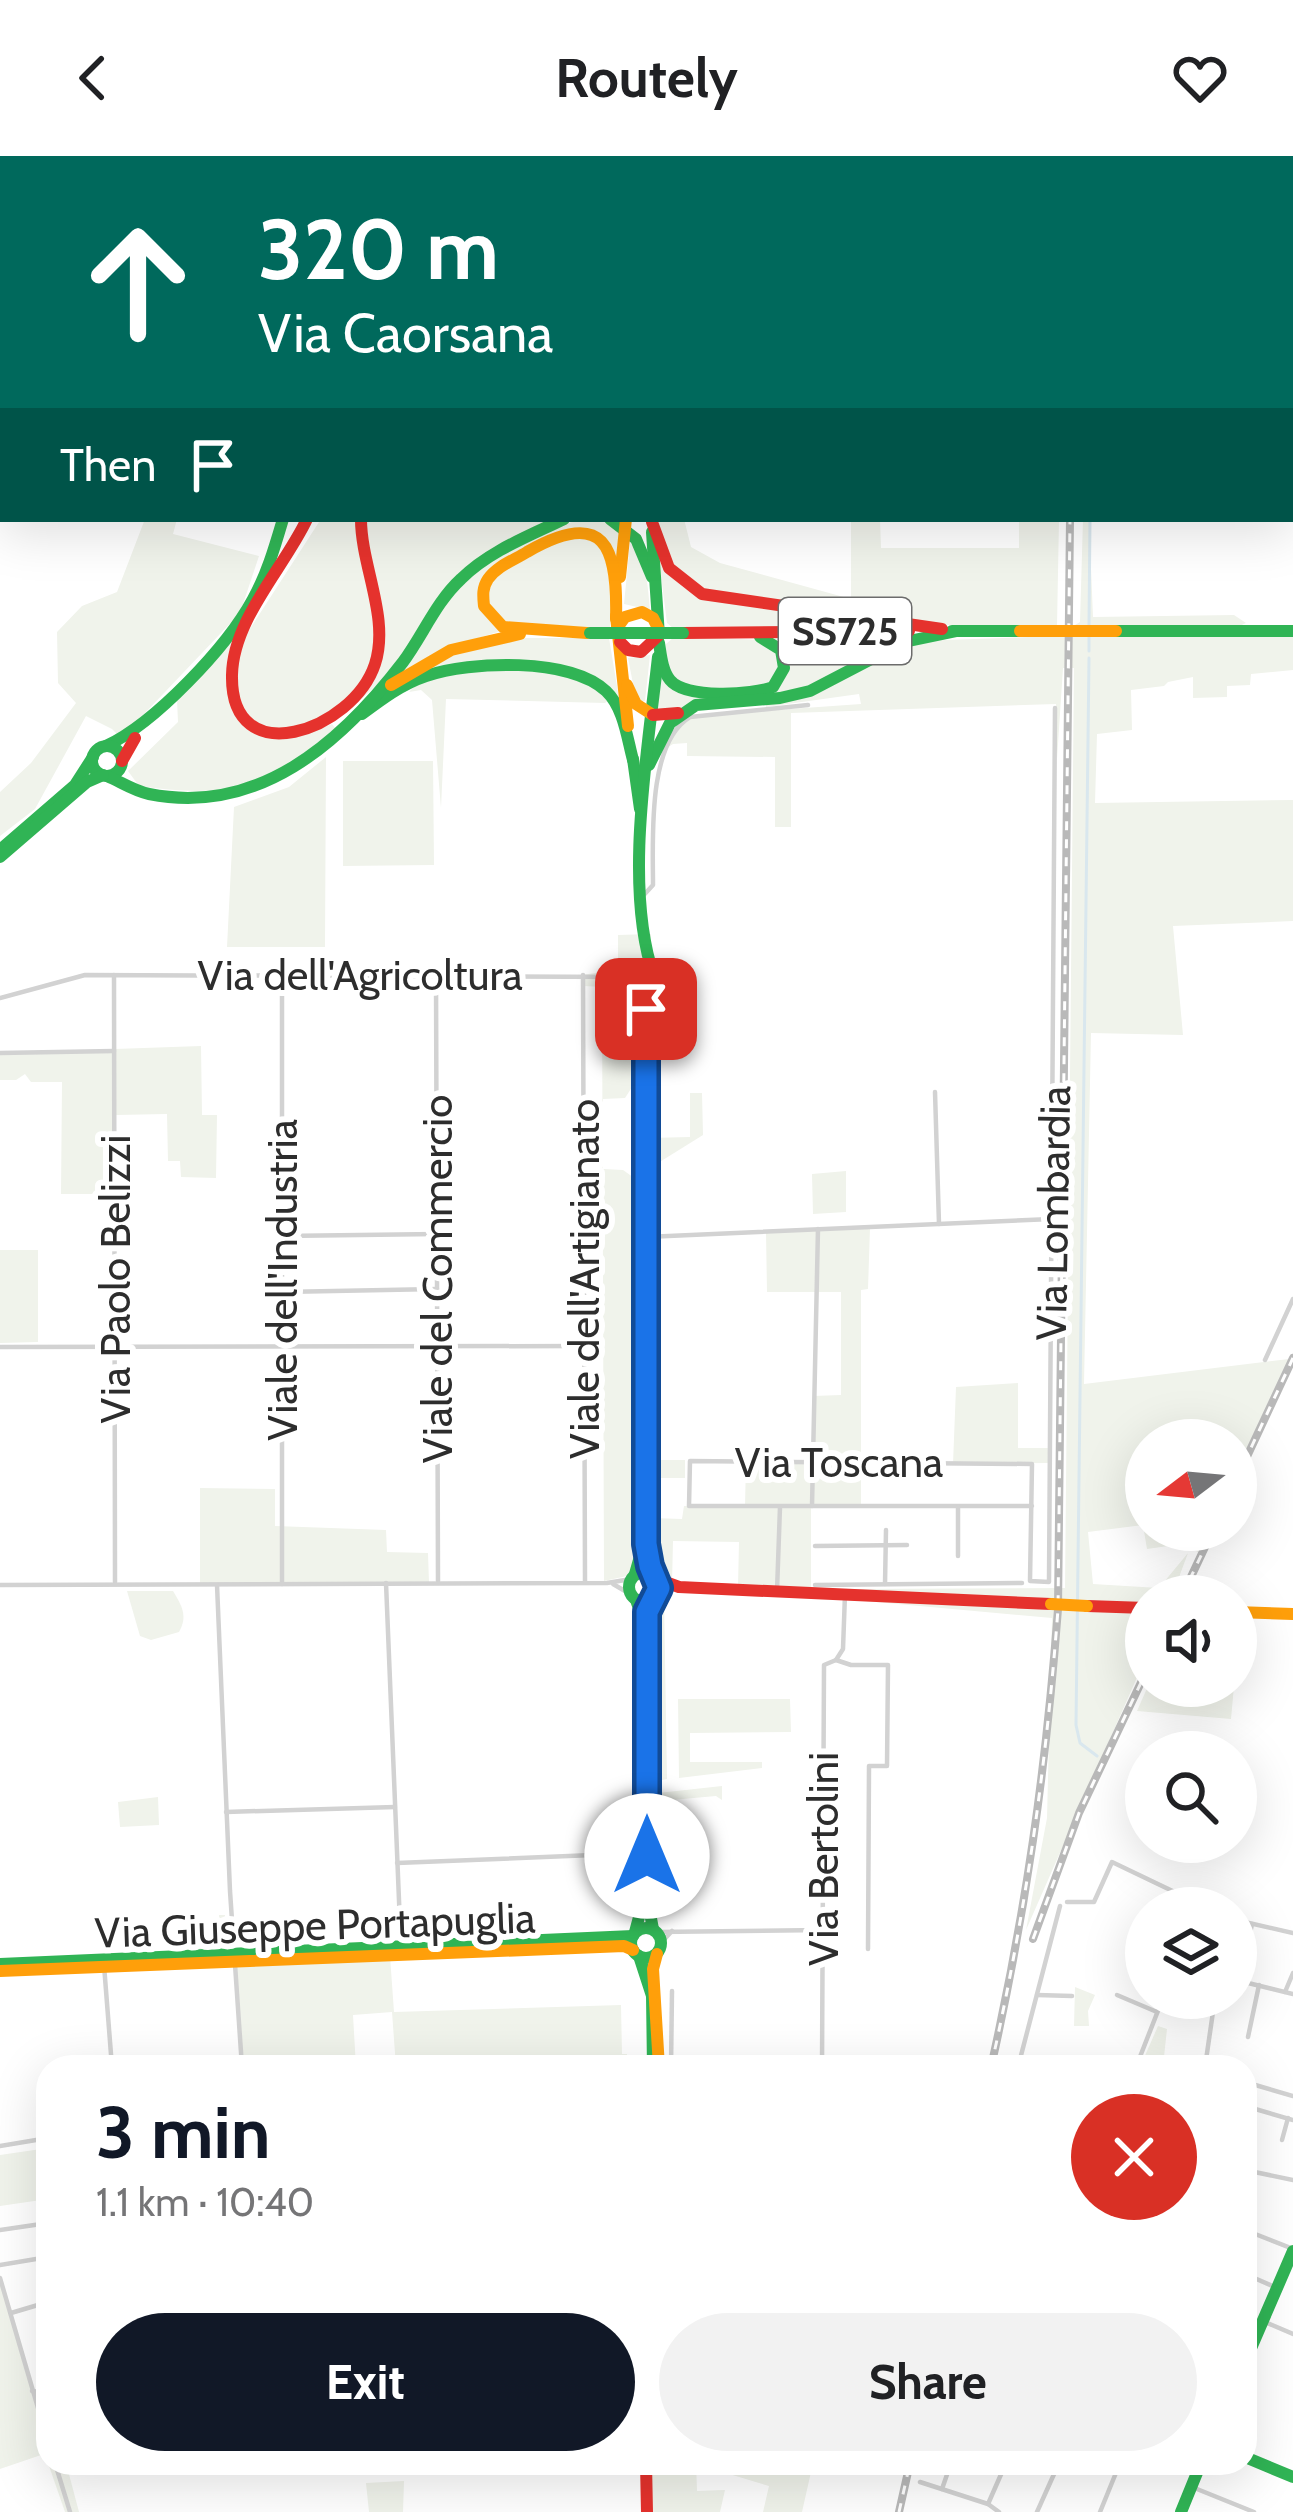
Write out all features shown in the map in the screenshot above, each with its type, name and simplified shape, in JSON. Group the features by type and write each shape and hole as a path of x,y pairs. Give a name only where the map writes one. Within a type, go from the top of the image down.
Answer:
{"main road":[{"path":"0,853 75,785 93,757 133,733 242,617 259,587 282,522"},
{"path":"306,522 237,649 232,677 235,700 249,722 285,735 333,720 357,698 376,660 379,620 362,558 361,522"},
{"path":"93,757 94,768 137,790 209,797 254,790 302,767 398,669 464,576 558,522"},
{"path":"637,1001 659,990 645,963 642,943 642,840 660,614 652,522"},
{"path":"653,522 669,568 701,594 957,631"},
{"path":"626,524 647,558 660,614"},
{"path":"626,524 616,628 625,647 637,652 650,648 659,636"},
{"path":"589,633 503,627 484,607 485,585 497,570 552,537 586,533 603,543 612,558 642,840"},
{"path":"0,853 87,782 116,773 132,741 267,593"},
{"path":"616,628 625,617 642,612 655,621 666,676 684,692 756,693 773,687 783,673 781,650 768,639 733,632"},
{"path":"619,655 632,700 652,715 668,717 712,701 780,698 810,691 904,642 957,631"},
{"name":"SS725","path":"346,726 391,685 430,660 484,639 515,634 1289,632"},
{"path":"346,726 391,693 443,670 572,672 609,695 622,718 634,760"},
{"path":"649,764 665,729 687,709"},
{"path":"106,746 119,752 125,777 137,790"},
{"path":"642,943 632,976 640,1021 641,1552 633,1587 642,1617 641,1914 635,1944 647,1973 655,2055"},
{"path":"632,976 644,972 654,976"},
{"path":"637,1001 645,1019 646,1544 655,1586 647,1612 647,1898 657,1939 653,1969 656,2055"},
{"path":"633,1587 655,1586"},
{"path":"633,1587 1125,1607"},
{"path":"1257,1613 1293,1615"},
{"path":"635,1944 657,1939"},
{"path":"635,1944 648,1958 657,1939"},
{"name":"Via Giuseppe Portapuglia","path":"0,1967 623,1940 635,1944"},
{"path":"1257,2334 1293,2250"},
{"path":"1257,2462 1293,2477"},
{"path":"646,2475 647,2512"},
{"path":"1181,2512 1195,2475"}],"street":[{"path":"642,897 653,885 654,823 663,752 679,724 690,717 808,705"},
{"name":"Via Lombardia","path":"1032,1463 1030,1581 1049,1582 1055,707"},
{"name":"Viale del Commercio","path":"436,974 438,1583"},
{"name":"Via dell'Agricoltura","path":"0,998 85,975 632,976"},
{"name":"Via Paolo Belizzi","path":"114,975 115,1583"},
{"name":"Viale dell'Artigianato","path":"583,975 585,1583"},
{"name":"Viale dell'Industria","path":"282,976 282,1584"},
{"path":"605,976 637,1001"},
{"path":"0,1053 114,1051"},
{"path":"935,1092 939,1224"},
{"path":"646,1237 1052,1219"},
{"path":"812,1507 818,1229"},
{"path":"282,1236 437,1234"},
{"path":"282,1292 437,1289"},
{"path":"1265,1360 1293,1299"},
{"path":"0,1347 584,1346"},
{"name":"Via Toscana","path":"780,1507 689,1506 690,1461 1032,1463"},
{"path":"958,1506 958,1556"},
{"path":"777,1591 780,1507 1032,1506"},
{"path":"885,1585 886,1530"},
{"path":"815,1546 907,1545"},
{"path":"386,1583 401,1952"},
{"path":"0,1585 607,1583 633,1587"},
{"path":"607,1583 633,1587"},
{"path":"815,1585 1022,1583"},
{"path":"217,1585 241,2055"},
{"path":"845,1594 843,1648 836,1660 888,1665 887,1766 869,1766 868,1949"},
{"name":"Via Bertolini","path":"822,2055 824,1665 836,1660"},
{"path":"226,1813 395,1808"},
{"path":"397,1863 642,1853"},
{"path":"1067,1901 1094,1901 1112,1862 1164,1887"},
{"path":"1021,2055 1060,1906"},
{"path":"1257,1925 1293,1933"},
{"path":"657,1939 672,1931 823,1930"},
{"path":"657,1939 672,1931"},
{"path":"104,1963 111,2055"},
{"path":"1248,2037 1258,1985 1289,1993 1293,1973"},
{"path":"671,2055 672,1991"},
{"path":"1037,1995 1072,1996"},
{"path":"1117,1996 1125,1999"},
{"path":"1141,2055 1154,2019"},
{"path":"1207,2055 1212,2019"},
{"path":"1257,2086 1293,2096"},
{"path":"1257,2109 1290,2119 1282,2140"},
{"path":"0,2146 36,2140"},
{"path":"1257,2172 1293,2180"},
{"path":"0,2230 36,2225"},
{"path":"1257,2235 1293,2250"},
{"path":"0,2265 36,2259"},
{"path":"0,2278 36,2404"},
{"path":"1257,2279 1277,2288"},
{"path":"11,2313 36,2306"},
{"path":"1257,2321 1293,2334"},
{"path":"32,2392 36,2392"},
{"path":"59,2475 70,2512"},
{"path":"942,2489 947,2475"},
{"path":"988,2504 1001,2475"},
{"path":"1037,2512 1054,2475"},
{"path":"1100,2512 1115,2475"},
{"path":"1202,2475 1254,2512"},
{"path":"920,2482 999,2512"}],"shaded area":[{"path":"144,522 176,522 173,534 259,556 240,613 126,733 120,737 86,716 35,809 0,836 0,792 31,763 76,703 58,683 57,632 82,606 117,592"},
{"path":"319,522 359,522 375,633 368,676 358,693 326,719 306,728 273,727 250,720 234,686 242,641"},
{"path":"363,522 551,522 476,563 391,672 358,702 380,660"},
{"path":"606,522 621,529 618,563 610,547 574,529 498,565 481,607 501,631 442,649 396,675 437,613 465,582 554,528"},
{"path":"659,522 685,522 691,547 720,563 851,599 851,522 880,522 881,548 1019,548 1019,522 1059,522 1057,626 929,625 710,593 673,564"},
{"path":"1083,522 1089,522 1093,617 1234,615 1246,623 1224,633 1293,636 1293,670 1251,674 1250,685 1227,686 1227,697 1193,698 1193,677 1131,690 1132,730 1097,734 1095,803 1293,800 1293,921 1173,926 1183,1035 1091,1033 1084,1384 1289,1359 1257,1427 1257,1419 1125,1419 1125,1527 1088,1532 1093,1584 1125,1586 1125,1705 1026,1930 1047,1818 1052,1618 854,1600 854,1589 1065,1588 1074,668 1063,668 1057,759 1056,704 791,713 791,827 775,827 775,757 687,756 687,743 662,751 670,735 691,716 861,704 859,694 766,707 766,702 782,700 917,641 1057,636 1080,622"},
{"path":"582,535 610,563 610,628 503,624 490,612 485,592 503,570 540,547"},
{"path":"630,543 643,565 650,610 624,604"},
{"path":"659,560 698,596 897,626 673,628 667,623"},
{"path":"240,631 232,656 242,718 294,738 332,724 336,729 292,766 246,785 195,791 139,786 128,771 178,722 177,700"},
{"path":"907,636 805,689 762,697 707,699 678,711 656,710 660,671 673,689 756,695 780,683 777,642 772,637"},
{"path":"520,638 609,638 620,704 594,679 557,666 508,665 418,676 415,672 458,651"},
{"path":"673,638 763,640 778,652 780,672 764,689 696,691 673,682 666,644"},
{"path":"650,655 645,701 641,701 635,694 628,658"},
{"path":"480,669 566,675 596,688 609,700 446,699 441,808 432,700 421,690 409,692 433,677"},
{"path":"326,757 325,947 227,947 234,807 289,787"},
{"path":"343,761 433,761 434,865 343,866"},
{"path":"651,934 652,959 667,995 658,1014 636,1018 636,1081 625,1098 603,1099 603,1169 623,1170 637,1180 636,1563 627,1576 604,1581 602,987 584,986 582,975 614,970 618,935"},
{"path":"201,1046 202,1115 217,1115 216,1178 181,1177 180,1161 168,1161 167,1114 116,1115 114,1194 61,1194 62,1082 31,1082 25,1074 16,1080 0,1080 0,1053"},
{"path":"690,1093 702,1093 703,1135 650,1168 649,1138 690,1137"},
{"path":"846,1171 846,1212 813,1214 812,1174"},
{"path":"870,1228 868,1289 861,1290 861,1507 811,1506 811,1589 738,1586 739,1542 673,1541 672,1584 655,1563 652,1518 682,1519 684,1506 745,1506 746,1462 812,1461 813,1396 841,1395 841,1292 767,1292 766,1232"},
{"path":"0,1250 38,1250 38,1342 0,1343"},
{"path":"1018,1383 1018,1448 1050,1448 1050,1463 953,1464 956,1387"},
{"path":"652,1460 685,1460 685,1478 652,1478"},
{"path":"200,1488 275,1489 275,1526 386,1530 387,1552 428,1553 429,1583 200,1584"},
{"path":"1188,1553 1180,1575 1170,1575"},
{"path":"127,1591 173,1591 183,1611 179,1632 151,1640 140,1636"},
{"path":"664,1599 667,1779 652,1782 651,1622"},
{"path":"678,1699 790,1699 791,1732 690,1733 690,1762 762,1762 762,1768 679,1778"},
{"path":"1139,1707 1232,1707 1231,1719 1137,1711"},
{"path":"722,1786 722,1800 716,1796 649,1802 649,1794"},
{"path":"158,1797 159,1825 120,1827 118,1802"},
{"path":"219,1915 225,1915 226,1951 179,1953 178,1942 192,1935 208,1935 209,1944 220,1943"},
{"path":"390,1956 394,2012 621,2005 622,2054 627,2055 395,2055 392,2012 353,2015 355,2055 241,2055 234,1962"},
{"path":"1075,1987 1095,1995 1088,2011 1089,2026 1074,2026"},
{"path":"1158,2026 1167,2029 1164,2055 1145,2055"},
{"path":"36,2150 36,2201 0,2206 0,2155"},
{"path":"0,2279 36,2394 36,2457 0,2469"},
{"path":"52,2475 69,2475 79,2512 65,2512"},
{"path":"652,2475 696,2475 697,2491 725,2490 720,2512 652,2512"},
{"path":"733,2475 810,2475 802,2512 763,2512 769,2486"},
{"path":"404,2481 403,2512 369,2512 366,2483"}],"waterway":[{"path":"1089,625 1090,522"},
{"path":"1089,635 1089,651"},
{"path":"1089,658 1076,1725 1080,1743 1097,1756"}],"railway":[{"path":"994,2055 1033,1840 1058,1609 1070,522"},
{"path":"1257,1435 1293,1358"},
{"path":"1192,1575 1203,1551"},
{"path":"1033,1939 1079,1813 1129,1707"},
{"path":"899,2512 907,2475"}],"traffic: fast":[{"path":"106,746 167,702 226,639 258,589 282,522"},
{"path":"107,776 143,793 189,798 226,794 294,767 379,692 461,579 497,552 558,522"},
{"path":"614,522 636,539 652,577"},
{"path":"652,532 659,636"},
{"path":"952,631 1020,631"},
{"path":"649,765 670,723 696,705 810,691 904,642 957,631"},
{"path":"1116,631 1293,631"},
{"path":"590,633 683,633"},
{"path":"659,643 665,672 678,686 704,693 735,693 773,687 784,668 781,650 760,637"},
{"path":"654,976 645,941 639,861 658,657"},
{"path":"362,714 409,683 445,671 493,665 545,667 590,680 606,691 621,715 633,760"},
{"path":"107,746 122,761 107,776 92,761 107,746"},
{"path":"0,850 75,785 93,757"},
{"path":"633,759 640,809"},
{"path":"0,857 87,782 103,775"},
{"path":"642,972 654,976 658,988 654,1000 642,1004 630,1000 626,988 630,976 642,972"},
{"path":"634,1003 640,1020 641,1553 635,1574"},
{"path":"645,1028 649,1004"},
{"path":"644,1572 655,1576 659,1587 655,1598 644,1602 633,1598 629,1587 633,1576 644,1572"},
{"path":"647,1640 647,1612 653,1599"},
{"path":"635,1932 642,1906 642,1617 636,1600"},
{"path":"647,1685 647,1897 653,1929"},
{"path":"646,1928 657,1932 661,1943 657,1954 646,1958 635,1954 631,1943 635,1932 646,1928"},
{"path":"0,1964 633,1936"},
{"path":"639,1956 652,1996 653,2055"},
{"path":"1257,2334 1293,2251"},
{"path":"1257,2462 1293,2477"},
{"path":"1181,2512 1196,2475"}],"traffic: slow":[{"path":"620,577 626,522"},
{"path":"587,633 503,627 484,606 486,582 501,567 553,539 590,534 609,554 616,619"},
{"path":"617,628 625,617 642,612 653,618 659,630"},
{"path":"616,616 628,726"},
{"path":"1020,631 1116,631"},
{"path":"391,685 451,650 520,634"},
{"path":"627,685 636,704 653,715"},
{"path":"645,1067 647,1544 653,1574"},
{"path":"1051,1604 1087,1606"},
{"path":"1257,1613 1293,1614"},
{"path":"0,1971 624,1946 633,1950"},
{"path":"657,1954 653,1969 658,2055"}],"traffic: jam":[{"path":"305,522 250,614 235,654 232,675 237,706 250,724 271,733 294,732 320,723 343,708 362,688 375,664 379,629 361,522"},
{"path":"652,522 669,568 702,594 942,629"},
{"path":"683,633 909,631"},
{"path":"620,642 628,650 641,652 659,635"},
{"path":"653,715 678,713"},
{"path":"122,761 135,738"},
{"path":"657,1579 679,1587 1051,1604"},
{"path":"1087,1606 1125,1607"},
{"path":"646,2475 647,2512"}],"route":[{"path":"646,1009 646,1544 659,1588 647,1612 647,1856"}]}
